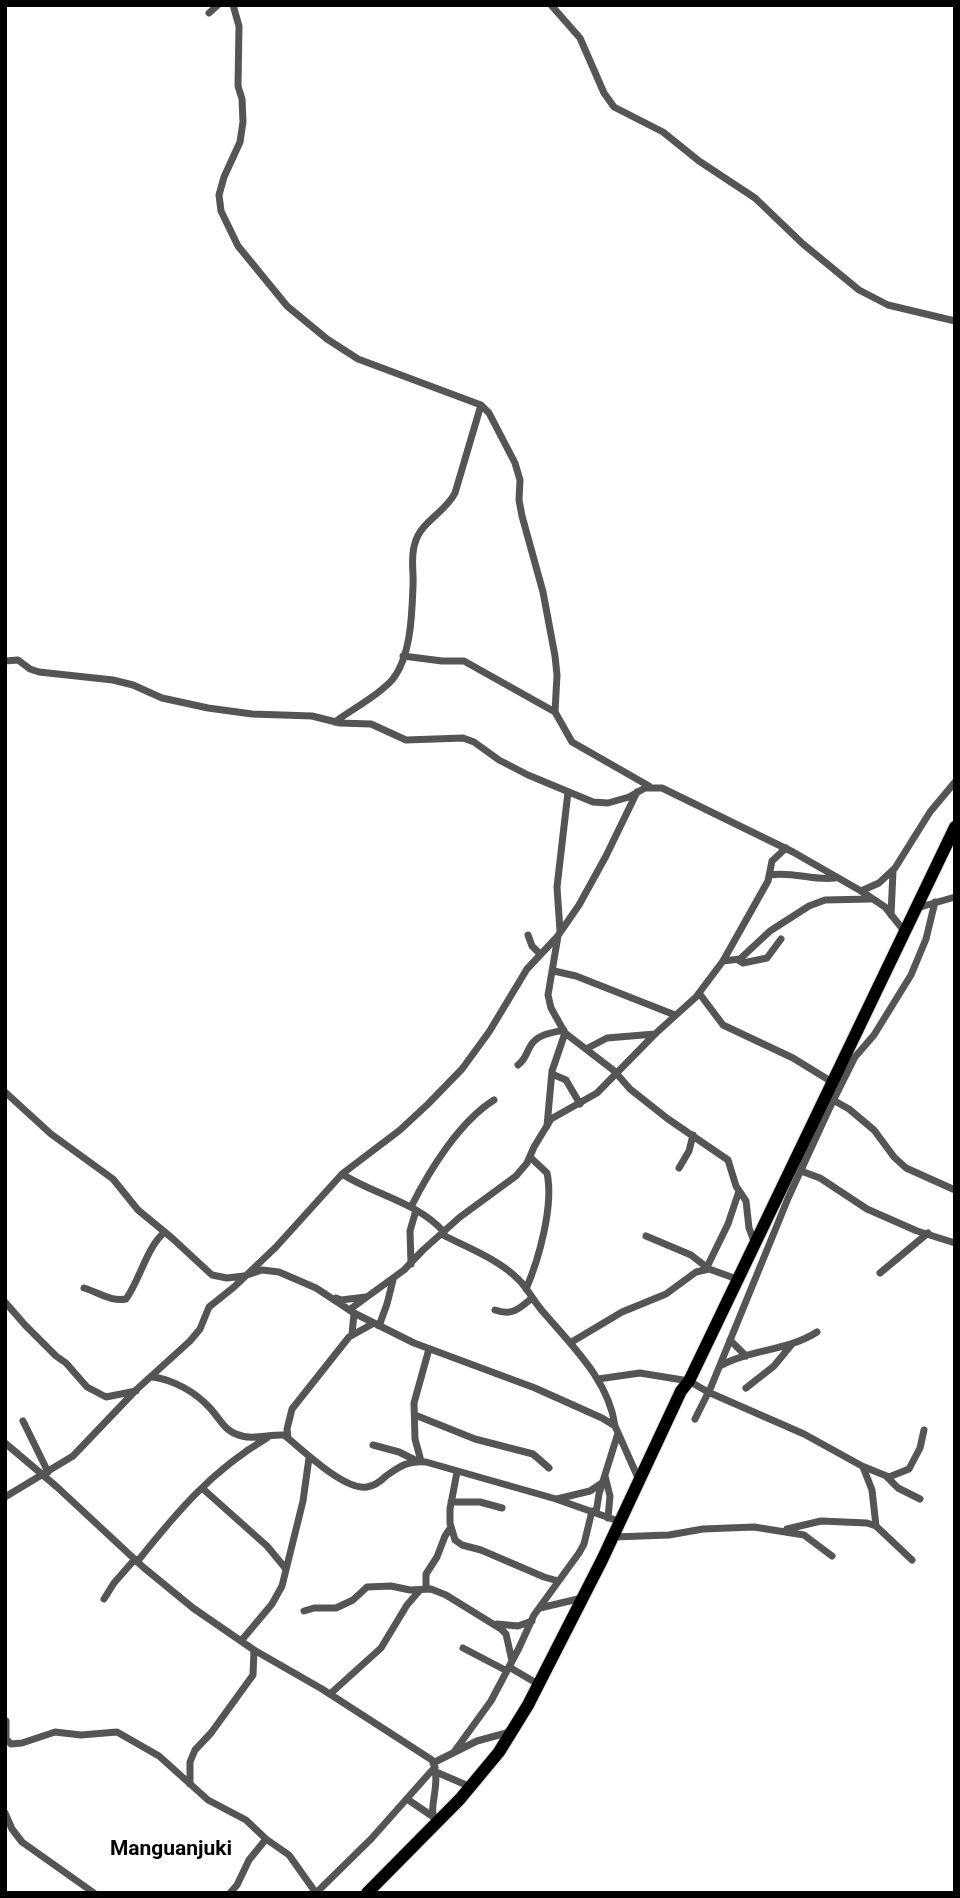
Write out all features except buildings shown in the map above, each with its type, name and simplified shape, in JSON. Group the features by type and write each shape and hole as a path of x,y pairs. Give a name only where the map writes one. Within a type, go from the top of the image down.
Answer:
{"main road":[{"path":"367,1893 434,1819 471,1787 499,1752 538,1684 614,1537 681,1391 689,1381 955,827"}],"street":[{"path":"209,13 218,5"},
{"path":"233,5 239,26 238,86 242,99 243,122 240,142 219,195 223,217 238,246 287,306 327,339 358,359 481,405 489,413 515,463 520,481 522,516 541,583 555,656 555,712"},
{"path":"551,5 580,38 604,93 614,107 663,132 699,161 755,198 859,290 888,305 955,321"},
{"path":"335,722 392,680 403,656 409,630 415,541 422,527 452,500 481,405"},
{"path":"403,656 464,661 555,712 572,742 650,787 662,788 685,798 786,848 885,907 905,932"},
{"path":"5,660 18,660 39,672 113,680 133,685 162,698 208,708 251,714 312,716 335,722 371,724 406,740 463,738 499,760 593,802 608,803 650,787"},
{"path":"860,891 879,883 893,871 930,812 955,782"},
{"path":"568,792 557,887 559,933 548,1000 564,1031 617,1073 630,1089 728,1160 739,1191 746,1201 749,1228 754,1241"},
{"path":"5,1497 73,1456 136,1390 190,1341 200,1329 209,1307 276,1247 342,1174 419,1113 462,1069 489,1032 527,969 559,933 594,880 637,792"},
{"path":"352,1335 351,1312 411,1264 460,1217 516,1176 551,1119 597,1093 699,993 723,961 768,881 772,861 786,848"},
{"path":"891,915 893,871"},
{"path":"770,874 836,878"},
{"path":"916,908 955,897"},
{"path":"737,960 771,931 809,906 839,898 872,899"},
{"path":"695,1419 720,1367 833,1100 855,1057 874,1035 911,975 926,939 935,902"},
{"path":"528,935 532,946 540,954"},
{"path":"723,961 743,962 767,958 781,939"},
{"path":"554,971 576,976 675,1015"},
{"path":"699,993 723,1025 793,1058 832,1082"},
{"path":"518,1065 526,1058 534,1041 545,1035 564,1031"},
{"path":"547,1127 552,1074 564,1031"},
{"path":"586,1049 607,1038 655,1034"},
{"path":"552,1074 566,1080 580,1104"},
{"path":"5,1092 51,1134 113,1179 133,1205 212,1275 221,1278 244,1276 261,1270 279,1272 341,1300 368,1296"},
{"path":"411,1264 410,1231 414,1208 432,1167 466,1125 485,1105 494,1100"},
{"path":"833,1100 849,1109 874,1130 906,1168 955,1190"},
{"path":"679,1168 689,1151 693,1135"},
{"path":"526,1289 533,1272 550,1194 547,1173 530,1157"},
{"path":"802,1171 820,1178 867,1209 955,1243"},
{"path":"342,1174 366,1188 414,1208 427,1216 442,1233 520,1280 598,1379 613,1414 616,1430 640,1483"},
{"path":"570,1343 622,1312 666,1294 696,1272 708,1268 729,1224 739,1191"},
{"path":"85,1288 118,1300 126,1299 157,1240 165,1232"},
{"path":"880,1273 928,1233"},
{"path":"646,1236 679,1248 708,1268 737,1279"},
{"path":"288,1438 287,1429 292,1409 352,1335 377,1324 387,1304 393,1279"},
{"path":"326,1293 351,1312 429,1349 535,1388 616,1430"},
{"path":"495,1310 505,1313 517,1311 532,1298"},
{"path":"5,1302 87,1387 106,1397 136,1390"},
{"path":"720,1367 817,1332"},
{"path":"730,1340 746,1356"},
{"path":"746,1388 774,1366 792,1343"},
{"path":"419,1461 414,1429 414,1403 429,1349"},
{"path":"598,1379 640,1373 689,1381 804,1434 886,1476 893,1477 909,1469 924,1430"},
{"path":"153,1377 172,1382 192,1393 207,1405 232,1433 245,1436 280,1435 288,1438 309,1458 359,1487 374,1484 396,1469 419,1461"},
{"path":"415,1415 475,1438 533,1454 549,1468"},
{"path":"23,1421 45,1474"},
{"path":"454,1752 491,1700 539,1608 584,1544 616,1430"},
{"path":"104,1599 114,1583 183,1505 222,1467 269,1437"},
{"path":"5,1443 45,1474 136,1560 193,1608 254,1650 330,1694 427,1756 435,1767 438,1780 434,1819"},
{"path":"373,1445 400,1452 419,1461 556,1499 621,1522"},
{"path":"241,1641 278,1595 303,1500 309,1458"},
{"path":"862,1466 872,1490 876,1526"},
{"path":"457,1472 451,1502 451,1527 456,1540 462,1545 558,1581"},
{"path":"886,1476 898,1488 920,1499"},
{"path":"556,1499 590,1490 604,1479"},
{"path":"604,1479 610,1496 608,1518"},
{"path":"202,1488 267,1546 286,1569"},
{"path":"451,1502 480,1502 502,1508"},
{"path":"783,1530 821,1521 867,1523 876,1526 912,1560"},
{"path":"330,1694 381,1648 407,1605 423,1590 426,1574 438,1557 451,1527"},
{"path":"614,1537 754,1527 804,1535 832,1556"},
{"path":"304,1611 337,1608 353,1600 367,1587 391,1586 446,1595 493,1623 506,1634 509,1666"},
{"path":"539,1608 583,1597"},
{"path":"493,1623 518,1626 531,1621"},
{"path":"463,1648 509,1666 538,1684"},
{"path":"190,1784 190,1762 195,1750 211,1733 253,1675 254,1650"},
{"path":"6,1721 6,1739 11,1744 22,1743 55,1731 81,1735 117,1732 159,1756 212,1803 239,1814 297,1864 316,1893 371,1839 435,1767 454,1752 477,1741 512,1731"},
{"path":"435,1767 471,1787"},
{"path":"407,1799 434,1819"},
{"path":"5,1813 22,1842 94,1893"},
{"path":"230,1893 237,1885 248,1860 267,1839"}],"district":[{"name":"Manguanjuki","path":"171,1850"}]}
